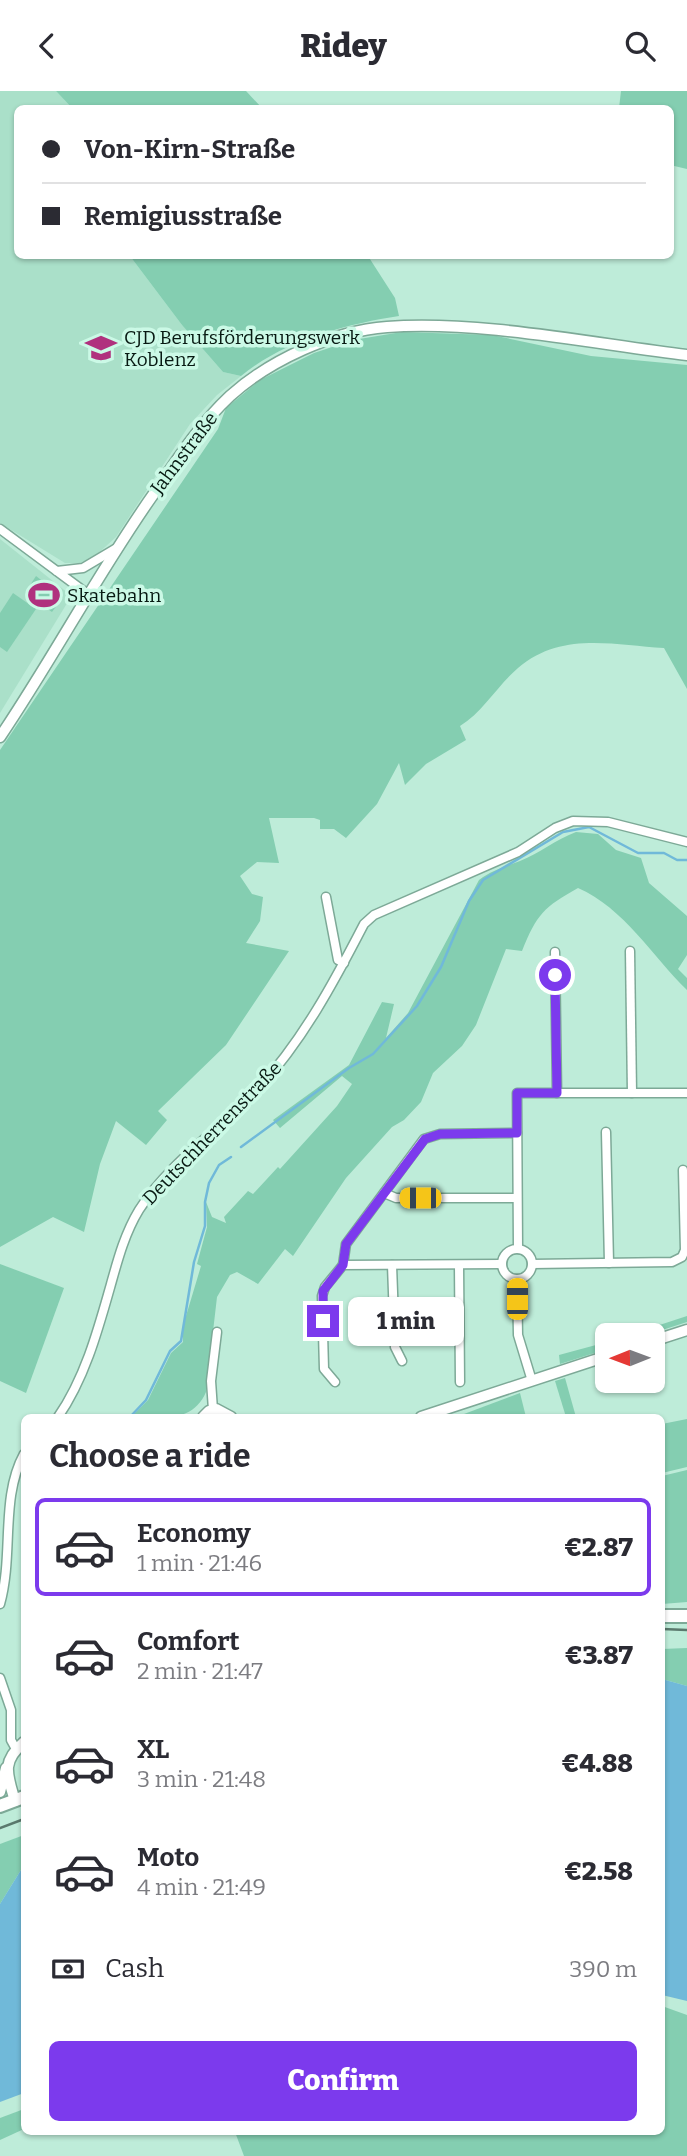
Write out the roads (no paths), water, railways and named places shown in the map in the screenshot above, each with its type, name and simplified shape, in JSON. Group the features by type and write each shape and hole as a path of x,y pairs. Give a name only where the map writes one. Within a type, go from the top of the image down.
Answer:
{"main road":[{"path":"665,1616 687,1616"},
{"path":"0,1806 20,1799"}],"street":[{"name":"Jahnstraße","path":"0,737 115,549 200,427 230,397 283,361 320,344 378,328 407,326 499,332 687,355"},
{"path":"0,529 89,595"},
{"path":"57,571 83,568 115,549"},
{"name":"Deutschherrenstraße","path":"60,1414 72,1396 85,1366 121,1250 139,1210 158,1185 256,1090 282,1061 318,1009 364,924 374,915 518,852 562,825 595,821 687,842"},
{"path":"326,897 338,960 344,963"},
{"path":"630,951 632,1093"},
{"path":"555,952 557,1093"},
{"path":"518,1249 517,1093 687,1093"},
{"path":"607,1132 609,1263"},
{"path":"335,1382 324,1369 322,1296 325,1287 343,1265 346,1244 429,1136 517,1133"},
{"path":"532,1264 672,1262 682,1257 685,1250 683,1170"},
{"path":"384,1193 396,1198 517,1198"},
{"path":"518,1249 526,1252 532,1264 526,1276 517,1279 505,1273 502,1264 505,1255 518,1249"},
{"path":"343,1265 502,1264"},
{"path":"392,1265 394,1347 402,1361"},
{"path":"459,1265 460,1382"},
{"path":"517,1279 518,1335 532,1381"},
{"path":"665,1337 687,1330"},
{"path":"213,1410 211,1381 217,1332"},
{"path":"430,1414 595,1360"},
{"path":"207,1414 213,1410 221,1410 227,1414"},
{"path":"0,1604 4,1586 3,1512 10,1478 21,1459"},
{"path":"0,1678 10,1710 11,1739 20,1745 8,1764 0,1792"},
{"path":"8,1764 20,1799"}],"water":[{"path":"665,1680 687,1686 687,2001 665,1996"},
{"path":"21,1870 21,2094 0,2102 0,1904"}],"waterway":[{"path":"241,1147 349,1068 373,1054 417,1006 441,967 469,901 483,880 563,832 589,827 638,853 664,853 677,860 687,860"},
{"path":"133,1414 146,1400 170,1351 181,1341 194,1262 205,1226 205,1202 209,1183 219,1165 231,1157"}],"railway":[{"path":"665,1629 687,1630"},
{"path":"0,1828 21,1820"}],"place":[{"name":"CJD Berufsförderungswerk Koblenz","path":"101,348"},
{"name":"Skatebahn","path":"44,595"}]}
